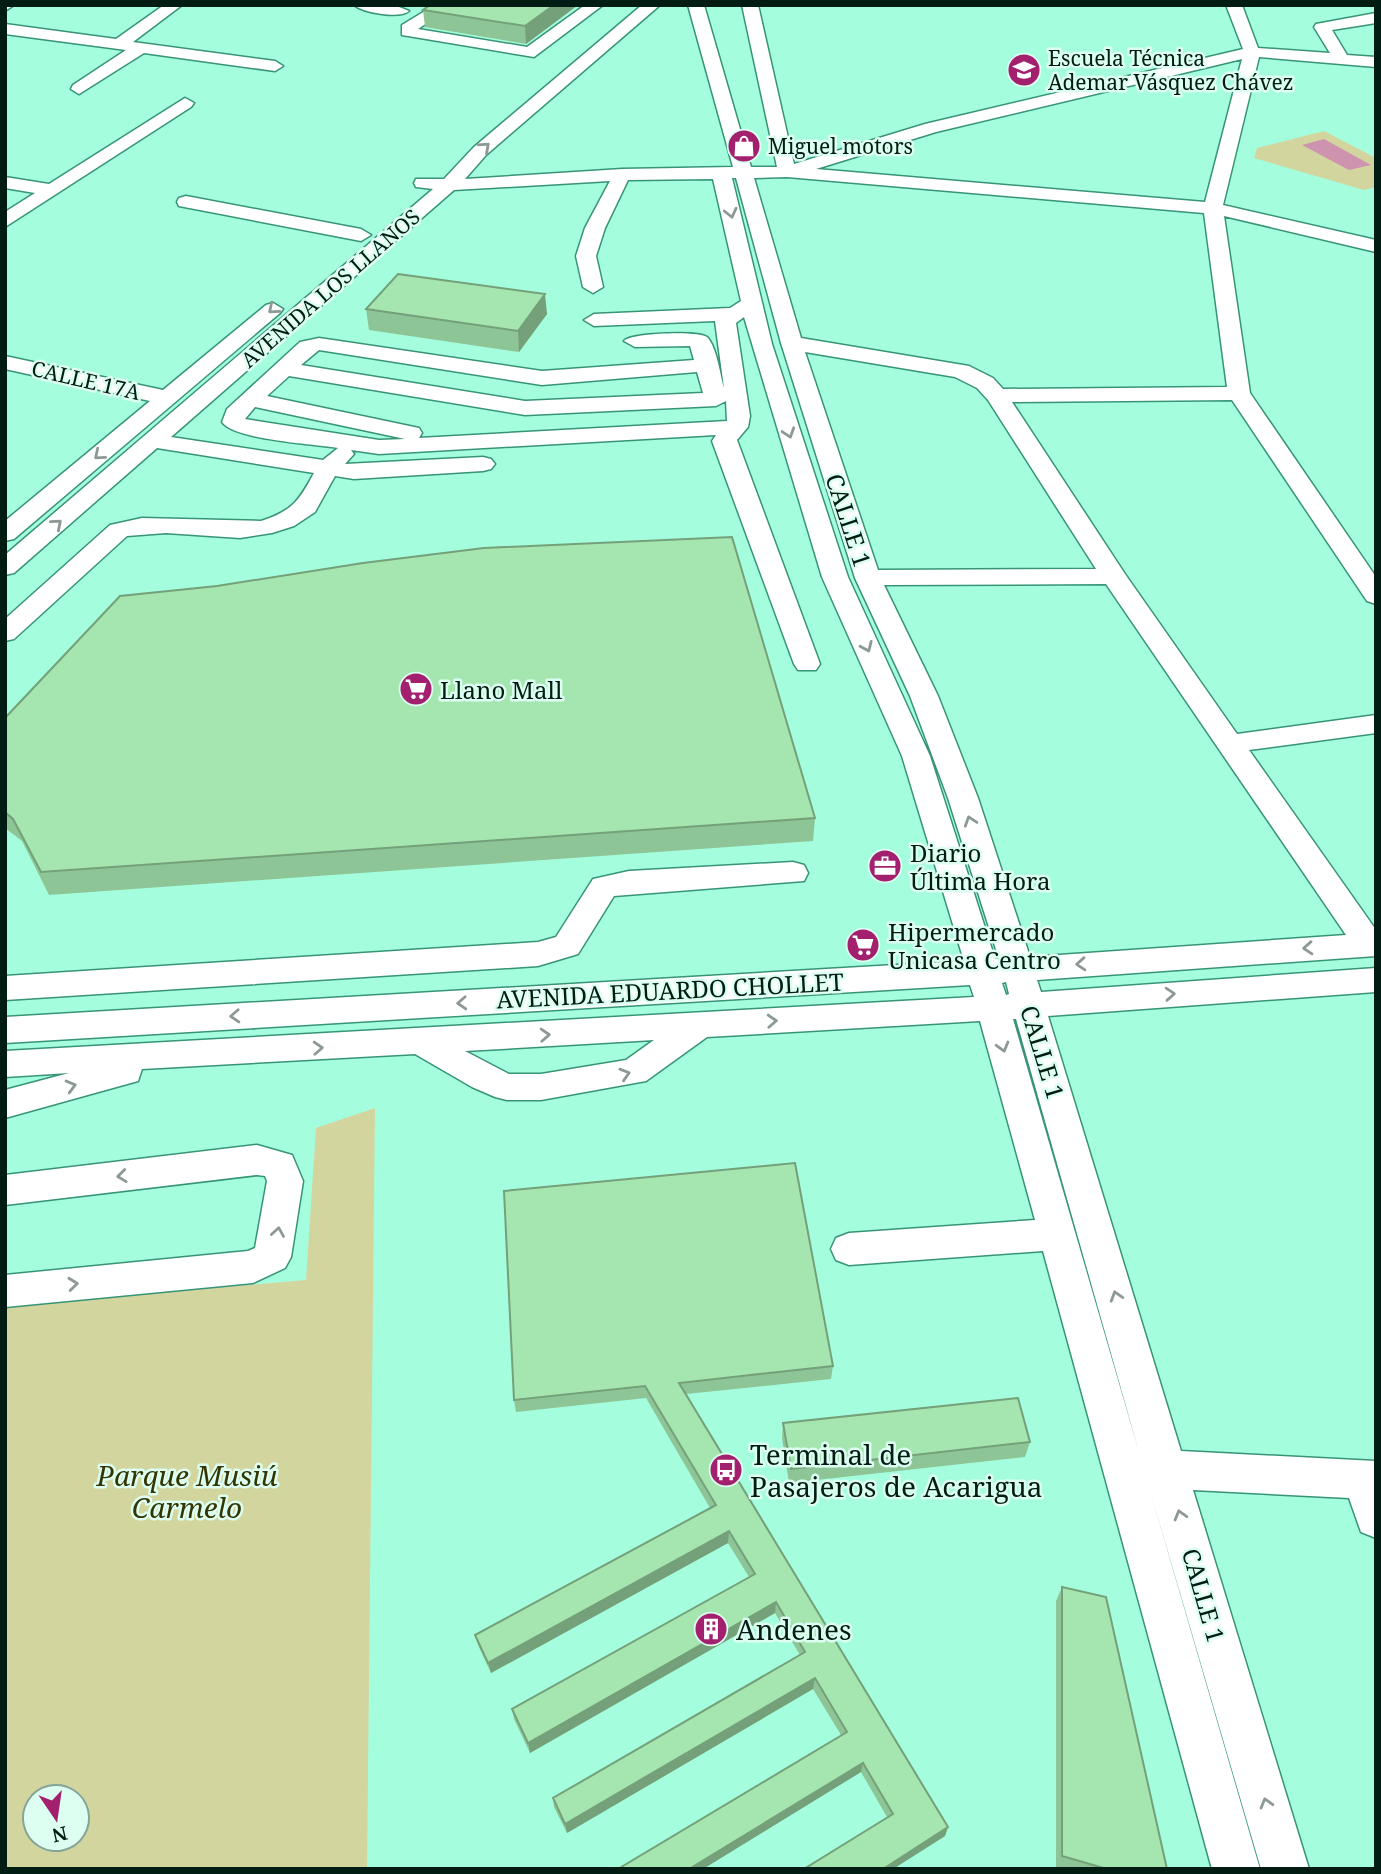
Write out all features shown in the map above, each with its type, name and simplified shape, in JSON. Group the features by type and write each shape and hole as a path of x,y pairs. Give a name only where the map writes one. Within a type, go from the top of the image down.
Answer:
{"street":[{"path":"118,45 174,5"},
{"path":"362,5 407,8"},
{"path":"446,5 408,27 408,32 527,52 534,51 595,5"},
{"path":"456,148 618,5"},
{"name":"AVENIDA LOS LLANOS","path":"5,568 449,185 480,152 652,5"},
{"name":"CALLE 1","path":"676,5 731,173 792,343 868,578 939,734 963,798 1029,1004 1285,1869"},
{"name":"CALLE 1","path":"696,5 717,60 731,173 741,309 761,344 835,577 916,756 983,972 1236,1869"},
{"path":"750,5 755,58 787,172"},
{"path":"1234,5 1252,52 1213,208 1240,393 1375,593"},
{"path":"382,21 407,8"},
{"path":"1341,59 1322,27 1376,18"},
{"path":"5,29 275,66"},
{"path":"79,89 140,48"},
{"path":"787,172 931,128 1252,52 1376,62"},
{"path":"5,221 185,103"},
{"name":"AVENIDA LOS LLANOS","path":"320,270 423,183 439,165"},
{"path":"423,183 449,185 622,175 787,172 1213,208 1376,246"},
{"path":"593,287 586,256 595,228 622,175"},
{"path":"5,181 51,190"},
{"path":"186,202 361,235"},
{"name":"AVENIDA LOS LLANOS","path":"5,534 289,295"},
{"path":"594,320 741,309"},
{"path":"741,309 726,321 725,329 739,416 731,434 807,664"},
{"path":"284,369 538,408 709,402 716,399 709,365 699,340 635,341"},
{"path":"792,343 961,371 985,383 997,396 1113,576 1228,744 1372,944"},
{"path":"709,365 542,378 319,344 309,347 284,369 235,414 233,422 243,427 379,447 731,434"},
{"name":"CALLE 17A","path":"5,362 167,398"},
{"path":"997,396 1240,393"},
{"path":"252,400 464,443"},
{"path":"154,441 328,469 366,472 692,449 731,434"},
{"path":"5,633 120,530 142,524 160,523 229,532 274,525 308,506 328,469 351,444"},
{"path":"868,578 1113,576"},
{"path":"1228,744 1376,724"},
{"path":"5,988 538,954 567,946 604,887 629,882 793,873"},
{"name":"AVENIDA EDUARDO CHOLLET","path":"5,1030 983,972 1372,944"},
{"name":"AVENIDA EDUARDO CHOLLET","path":"5,1064 992,1008 1376,980"},
{"path":"422,1042 484,1078 507,1087 541,1087 634,1072 698,1026"},
{"path":"5,1104 191,1055"},
{"path":"5,1190 257,1160 279,1165 285,1181 272,1257 253,1267 5,1291"},
{"path":"849,1249 1056,1234"},
{"path":"1122,1468 1369,1479 1376,1518"}],"green space":[{"path":"1324,131 1376,158 1376,187 1364,190 1254,158 1257,148"},
{"name":"Parque Musiú Carmelo","path":"375,1108 367,1869 5,1869 5,1306 306,1280 316,1128"}],"shaded area":[{"path":"1324,139 1371,165 1349,170 1302,145"}],"building":[{"path":"430,5 554,5 525,26 423,10"},
{"path":"398,274 545,294 518,331 366,309"},
{"name":"Llano Mall","path":"732,537 815,818 41,872 13,819 5,812 5,718 120,596 217,586 363,563 484,548"},
{"path":"795,1163 833,1366 679,1383 948,1827 883,1869 804,1869 893,1814 863,1763 689,1869 618,1869 847,1732 815,1678 565,1824 553,1798 805,1652 776,1602 528,1743 512,1709 755,1574 729,1531 488,1663 475,1635 716,1505 645,1386 514,1400 504,1191"},
{"path":"1018,1398 1030,1442 791,1469 783,1423"},
{"path":"1062,1587 1106,1597 1167,1869 1107,1869 1062,1856"}],"place":[{"name":"Escuela Técnica Ademar Vásquez Chávez","path":"1024,70"},
{"name":"Miguel motors","path":"744,146"},
{"name":"Llano Mall","path":"416,689"},
{"name":"Diario Última Hora","path":"885,866"},
{"name":"Hipermercado Unicasa Centro","path":"863,945"},
{"name":"Terminal de Pasajeros de Acarigua","path":"726,1470"},
{"name":"Andenes","path":"711,1629"}]}
